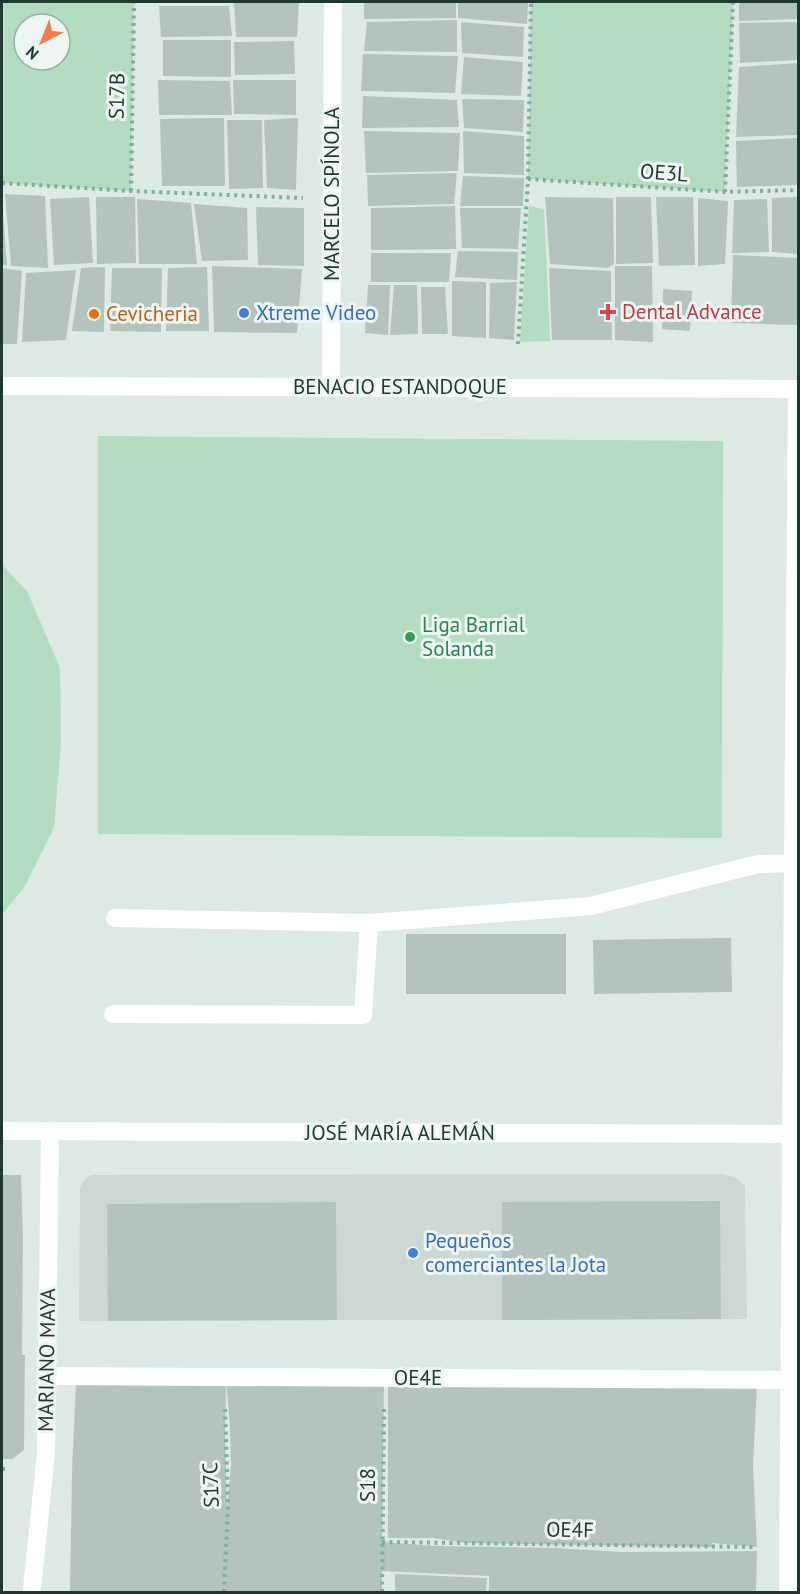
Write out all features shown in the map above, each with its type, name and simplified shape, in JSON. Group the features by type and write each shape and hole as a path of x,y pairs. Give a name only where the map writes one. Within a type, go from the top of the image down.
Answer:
{"street":[{"name":"MARCELO SPÍNOLA","path":"331,386 333,2"},
{"name":"BENACIO ESTANDOQUE","path":"2,386 798,389"},
{"path":"788,1593 788,1380 794,1134 798,389"},
{"path":"115,918 369,923 591,906 758,864 794,864"},
{"path":"113,1014 363,1015 369,923"},
{"name":"JOSÉ MARÍA ALEMÁN","path":"2,1131 794,1134"},
{"name":"MARIANO MAYA","path":"33,1589 46,1453 50,1131"},
{"name":"OE4E","path":"47,1376 788,1380"}],"path":[{"name":"S17B","path":"130,191 134,2"},
{"path":"518,344 528,179 531,2"},
{"path":"725,192 733,2"},
{"name":"OE3L","path":"528,179 725,192 798,190"},
{"path":"2,183 312,199"},
{"name":"S17C","path":"224,1593 228,1505 225,1432 226,1377"},
{"name":"S18","path":"382,1593 384,1378"},
{"path":"2,1469 9,1469"},
{"name":"OE4F","path":"382,1542 757,1547"}],"shaded area":[{"name":"Pequeños comerciantes la Jota","path":"721,1174 735,1177 745,1186 747,1319 79,1321 80,1187 91,1175"}],"green space":[{"path":"2,2 134,2 131,191 2,183"},
{"path":"531,2 733,2 725,192 528,179"},
{"path":"529,206 544,209 550,341 520,342"},
{"name":"Liga Barrial Solanda","path":"98,436 723,441 722,838 98,834"},
{"path":"2,565 27,591 60,668 61,742 54,828 24,888 2,914"}],"building":[{"path":"364,2 456,2 456,18 364,19"},
{"path":"458,2 528,2 527,24 458,18"},
{"path":"739,2 798,2 798,19 739,21"},
{"path":"234,3 299,3 297,37 236,37"},
{"path":"159,6 229,6 232,36 161,37"},
{"path":"457,20 457,52 364,51 367,22"},
{"path":"461,22 524,27 523,57 462,53"},
{"path":"798,22 798,60 740,63 739,23"},
{"path":"163,40 231,40 231,77 163,76"},
{"path":"294,41 295,74 235,75 234,42"},
{"path":"363,54 458,56 455,93 361,91"},
{"path":"464,57 523,62 521,96 461,94"},
{"path":"798,63 798,135 736,137 739,67"},
{"path":"158,80 230,81 232,115 159,115"},
{"path":"233,80 296,80 296,115 234,114"},
{"path":"363,96 457,100 459,127 362,128"},
{"path":"462,99 524,100 523,132 464,128"},
{"path":"224,118 225,186 162,186 160,119"},
{"path":"298,118 296,190 267,188 264,120"},
{"path":"227,120 262,120 263,188 229,189"},
{"path":"364,131 460,133 458,171 366,173"},
{"path":"463,131 524,136 524,175 464,173"},
{"path":"798,138 798,185 737,187 736,141"},
{"path":"457,173 454,204 368,206 367,175"},
{"path":"463,176 524,178 523,206 460,206"},
{"path":"5,194 45,196 48,268 11,266"},
{"path":"89,197 93,263 54,265 50,199"},
{"path":"96,197 135,197 136,263 97,264"},
{"path":"545,197 613,198 614,264 608,268 550,264"},
{"path":"616,197 651,197 653,263 616,264"},
{"path":"656,197 693,197 695,265 659,266"},
{"path":"798,197 798,254 772,252 772,198"},
{"path":"698,198 728,201 725,264 698,266"},
{"path":"137,199 191,203 197,264 139,264"},
{"path":"767,199 769,252 732,253 734,200"},
{"path":"194,204 247,208 248,260 202,261"},
{"path":"455,206 456,249 371,250 371,208"},
{"path":"256,207 304,208 304,266 258,265"},
{"path":"460,208 521,208 518,249 462,248"},
{"path":"3,214 7,265 2,265"},
{"path":"458,251 518,252 517,280 455,277"},
{"path":"371,253 451,253 449,282 371,282"},
{"path":"733,255 798,258 798,325 731,323"},
{"path":"212,266 302,269 297,333 214,332"},
{"path":"615,266 652,266 653,342 615,340"},
{"path":"105,267 104,332 72,331 81,268"},
{"path":"207,267 209,331 166,331 168,268"},
{"path":"2,268 22,271 17,344 2,344"},
{"path":"112,268 162,268 161,332 110,331"},
{"path":"549,268 611,271 612,340 552,340"},
{"path":"76,270 66,340 22,342 26,273"},
{"path":"452,281 486,282 486,338 452,336"},
{"path":"517,282 514,340 489,338 490,283"},
{"path":"368,285 390,285 388,335 365,333"},
{"path":"394,285 417,285 418,334 390,335"},
{"path":"421,287 445,287 448,334 422,334"},
{"path":"663,289 692,291 690,331 662,329"},
{"path":"406,934 566,934 566,994 406,994"},
{"path":"731,938 732,992 594,994 593,940"},
{"path":"2,1175 21,1175 22,1355 25,1355 24,1450 12,1459 2,1459"},
{"path":"720,1201 721,1319 502,1320 502,1202"},
{"path":"336,1202 337,1320 108,1321 107,1204"},
{"path":"226,1377 384,1378 382,1542 622,1552 757,1551 756,1592 489,1592 489,1576 382,1571 382,1592 225,1592 224,1585 224,1592 70,1592 76,1383","holes":["226,1377 231,1465 227,1511 225,1432"]},
{"path":"388,1382 757,1384 753,1466 757,1547 712,1543 712,1547 467,1543 432,1538 388,1538"},
{"path":"395,1574 487,1578 486,1592 395,1592"}],"place":[{"name":"Dental Advance","path":"608,312"},
{"name":"Xtreme Video","path":"244,313"},
{"name":"Cevicheria","path":"94,314"},
{"name":"Liga Barrial Solanda","path":"410,637"},
{"name":"Pequeños comerciantes la Jota","path":"413,1253"}]}
